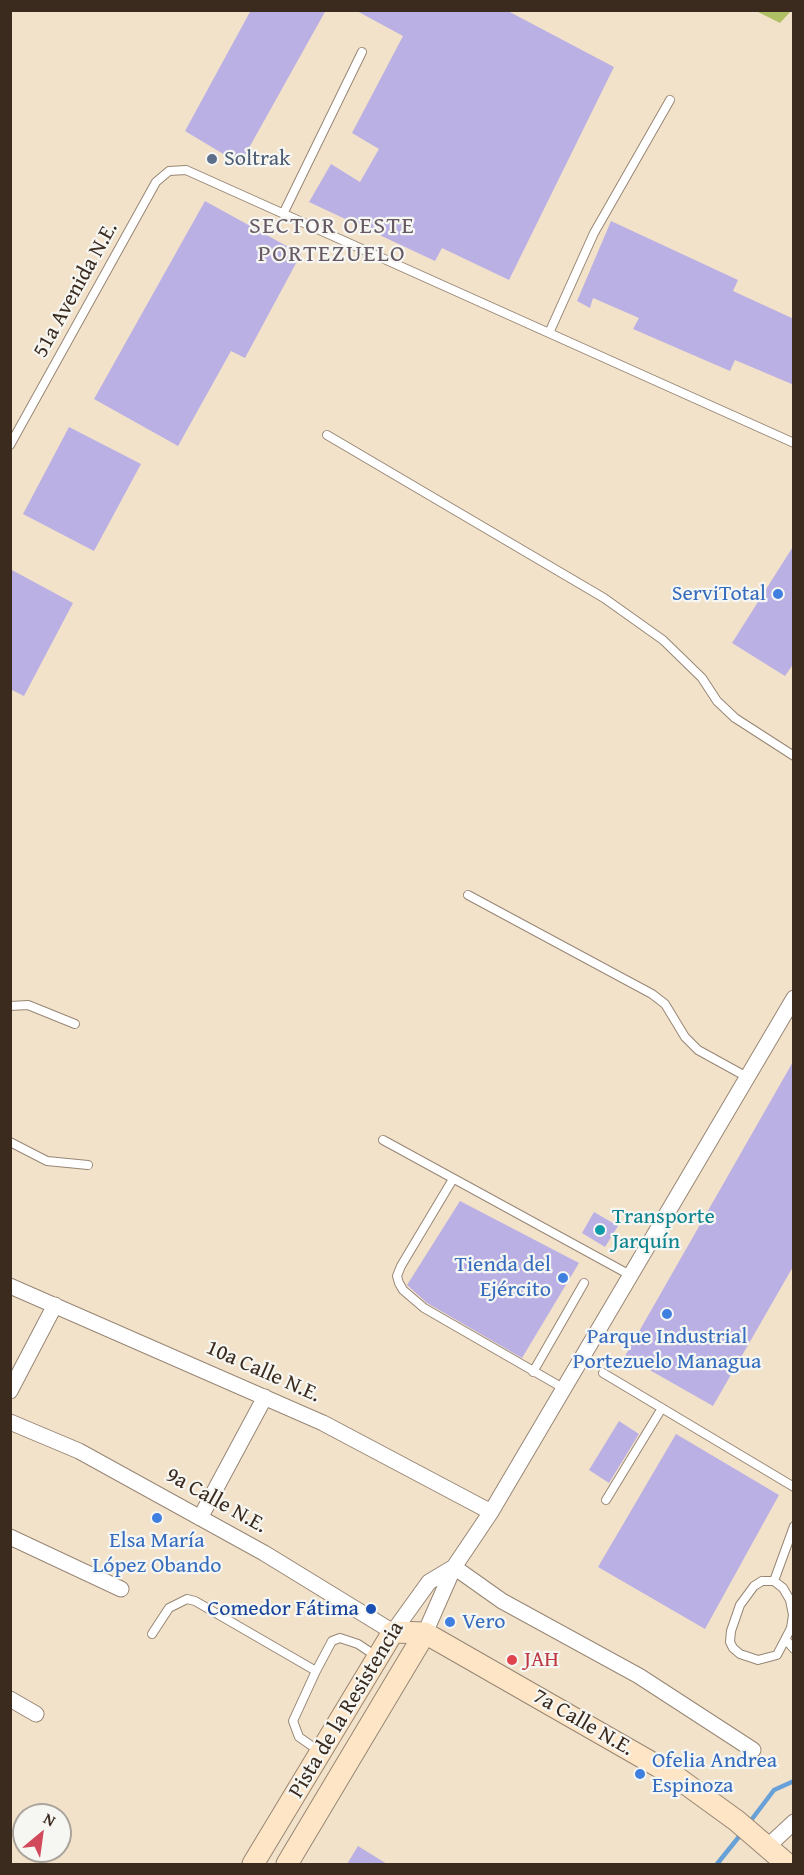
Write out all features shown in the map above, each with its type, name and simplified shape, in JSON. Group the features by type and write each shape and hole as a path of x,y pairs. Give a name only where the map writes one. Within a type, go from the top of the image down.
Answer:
{"street":[{"name":"Pista de la Resistencia","path":"286,1864 424,1633 454,1567 491,1512 794,998"},
{"name":"10a Calle N.E.","path":"10,1286 323,1423 491,1512"},
{"path":"10,1391 55,1305"},
{"path":"200,1518 265,1397"},
{"name":"9a Calle N.E.","path":"10,1422 79,1451 264,1553 393,1632"},
{"path":"10,1537 121,1590"},
{"name":"Pista de la Resistencia","path":"253,1864 393,1632 429,1582 454,1567"},
{"path":"454,1567 502,1601 639,1676 753,1750"},
{"name":"7a Calle N.E.","path":"393,1632 424,1633 675,1776 736,1821 787,1864"},
{"path":"10,1699 36,1714"},
{"path":"760,1841 794,1822"}],"lane":[{"path":"362,52 283,214 794,443"},
{"path":"549,333 594,233 670,100"},
{"name":"51a Avenida N.E.","path":"10,445 156,182 169,171 186,170 283,214"},
{"path":"327,435 604,598 663,640 702,678 717,701 735,718 794,756"},
{"path":"468,895 652,994 665,1004 686,1037 698,1050 747,1077"},
{"path":"10,1006 28,1005 75,1024"},
{"path":"383,1140 630,1275"},
{"path":"10,1142 47,1161 88,1166"},
{"path":"453,1179 401,1266 397,1276 399,1283 403,1290 424,1308 563,1388"},
{"path":"533,1372 584,1283"},
{"path":"603,1372 794,1487"},
{"path":"606,1500 662,1407"},
{"path":"774,1581 794,1526"},
{"path":"762,1581 774,1581 783,1588 790,1600 793,1615 786,1640 777,1655 758,1660 740,1654 733,1648 730,1641 736,1614 747,1594 762,1581"},
{"path":"152,1634 169,1608 186,1599 195,1601 316,1671"},
{"path":"321,1752 299,1737 293,1721 332,1641 340,1638 358,1644 378,1657"},
{"path":"786,1640 794,1649"}],"green space":[{"path":"756,11 791,11 780,23"}],"building":[{"path":"251,10 326,10 240,164 185,131"},
{"path":"355,10 506,10 614,67 509,280 442,248 435,261 309,202 331,164 360,182 379,149 352,133 403,36"},
{"path":"205,201 301,254 245,358 231,351 178,446 94,399"},
{"path":"611,221 738,280 733,291 794,319 794,385 735,360 730,371 633,329 639,318 593,298 590,308 577,301"},
{"path":"69,427 141,464 94,551 23,514"},
{"name":"ServiTotal","path":"794,545 794,663 785,676 732,643"},
{"path":"10,569 73,603 24,696 10,689"},
{"path":"794,1060 794,1265 713,1406 625,1356"},
{"path":"460,1201 579,1263 522,1358 427,1303 407,1285"},
{"name":"Transporte Jarquín","path":"594,1212 618,1226 605,1247 582,1233"},
{"path":"619,1421 639,1434 609,1483 589,1470"},
{"path":"676,1434 779,1495 705,1629 598,1567"},
{"path":"358,1846 387,1864 347,1864"}],"waterway":[{"path":"749,1823 774,1790 794,1781"},
{"path":"717,1864 742,1833"}],"place":[{"name":"Soltrak","path":"212,159"},
{"name":"ServiTotal","path":"778,594"},
{"name":"Transporte Jarquín","path":"600,1230"},
{"name":"Tienda del Ejército","path":"563,1278"},
{"name":"Parque Industrial Portezuelo Managua","path":"667,1314"},
{"name":"Elsa María López Obando","path":"157,1518"},
{"name":"Comedor Fátima","path":"371,1609"},
{"name":"Vero","path":"450,1622"},
{"name":"JAH","path":"512,1660"},
{"name":"Ofelia Andrea Espinoza","path":"640,1774"}],"district":[{"name":"SECTOR OESTE PORTEZUELO","path":"332,241"}]}
